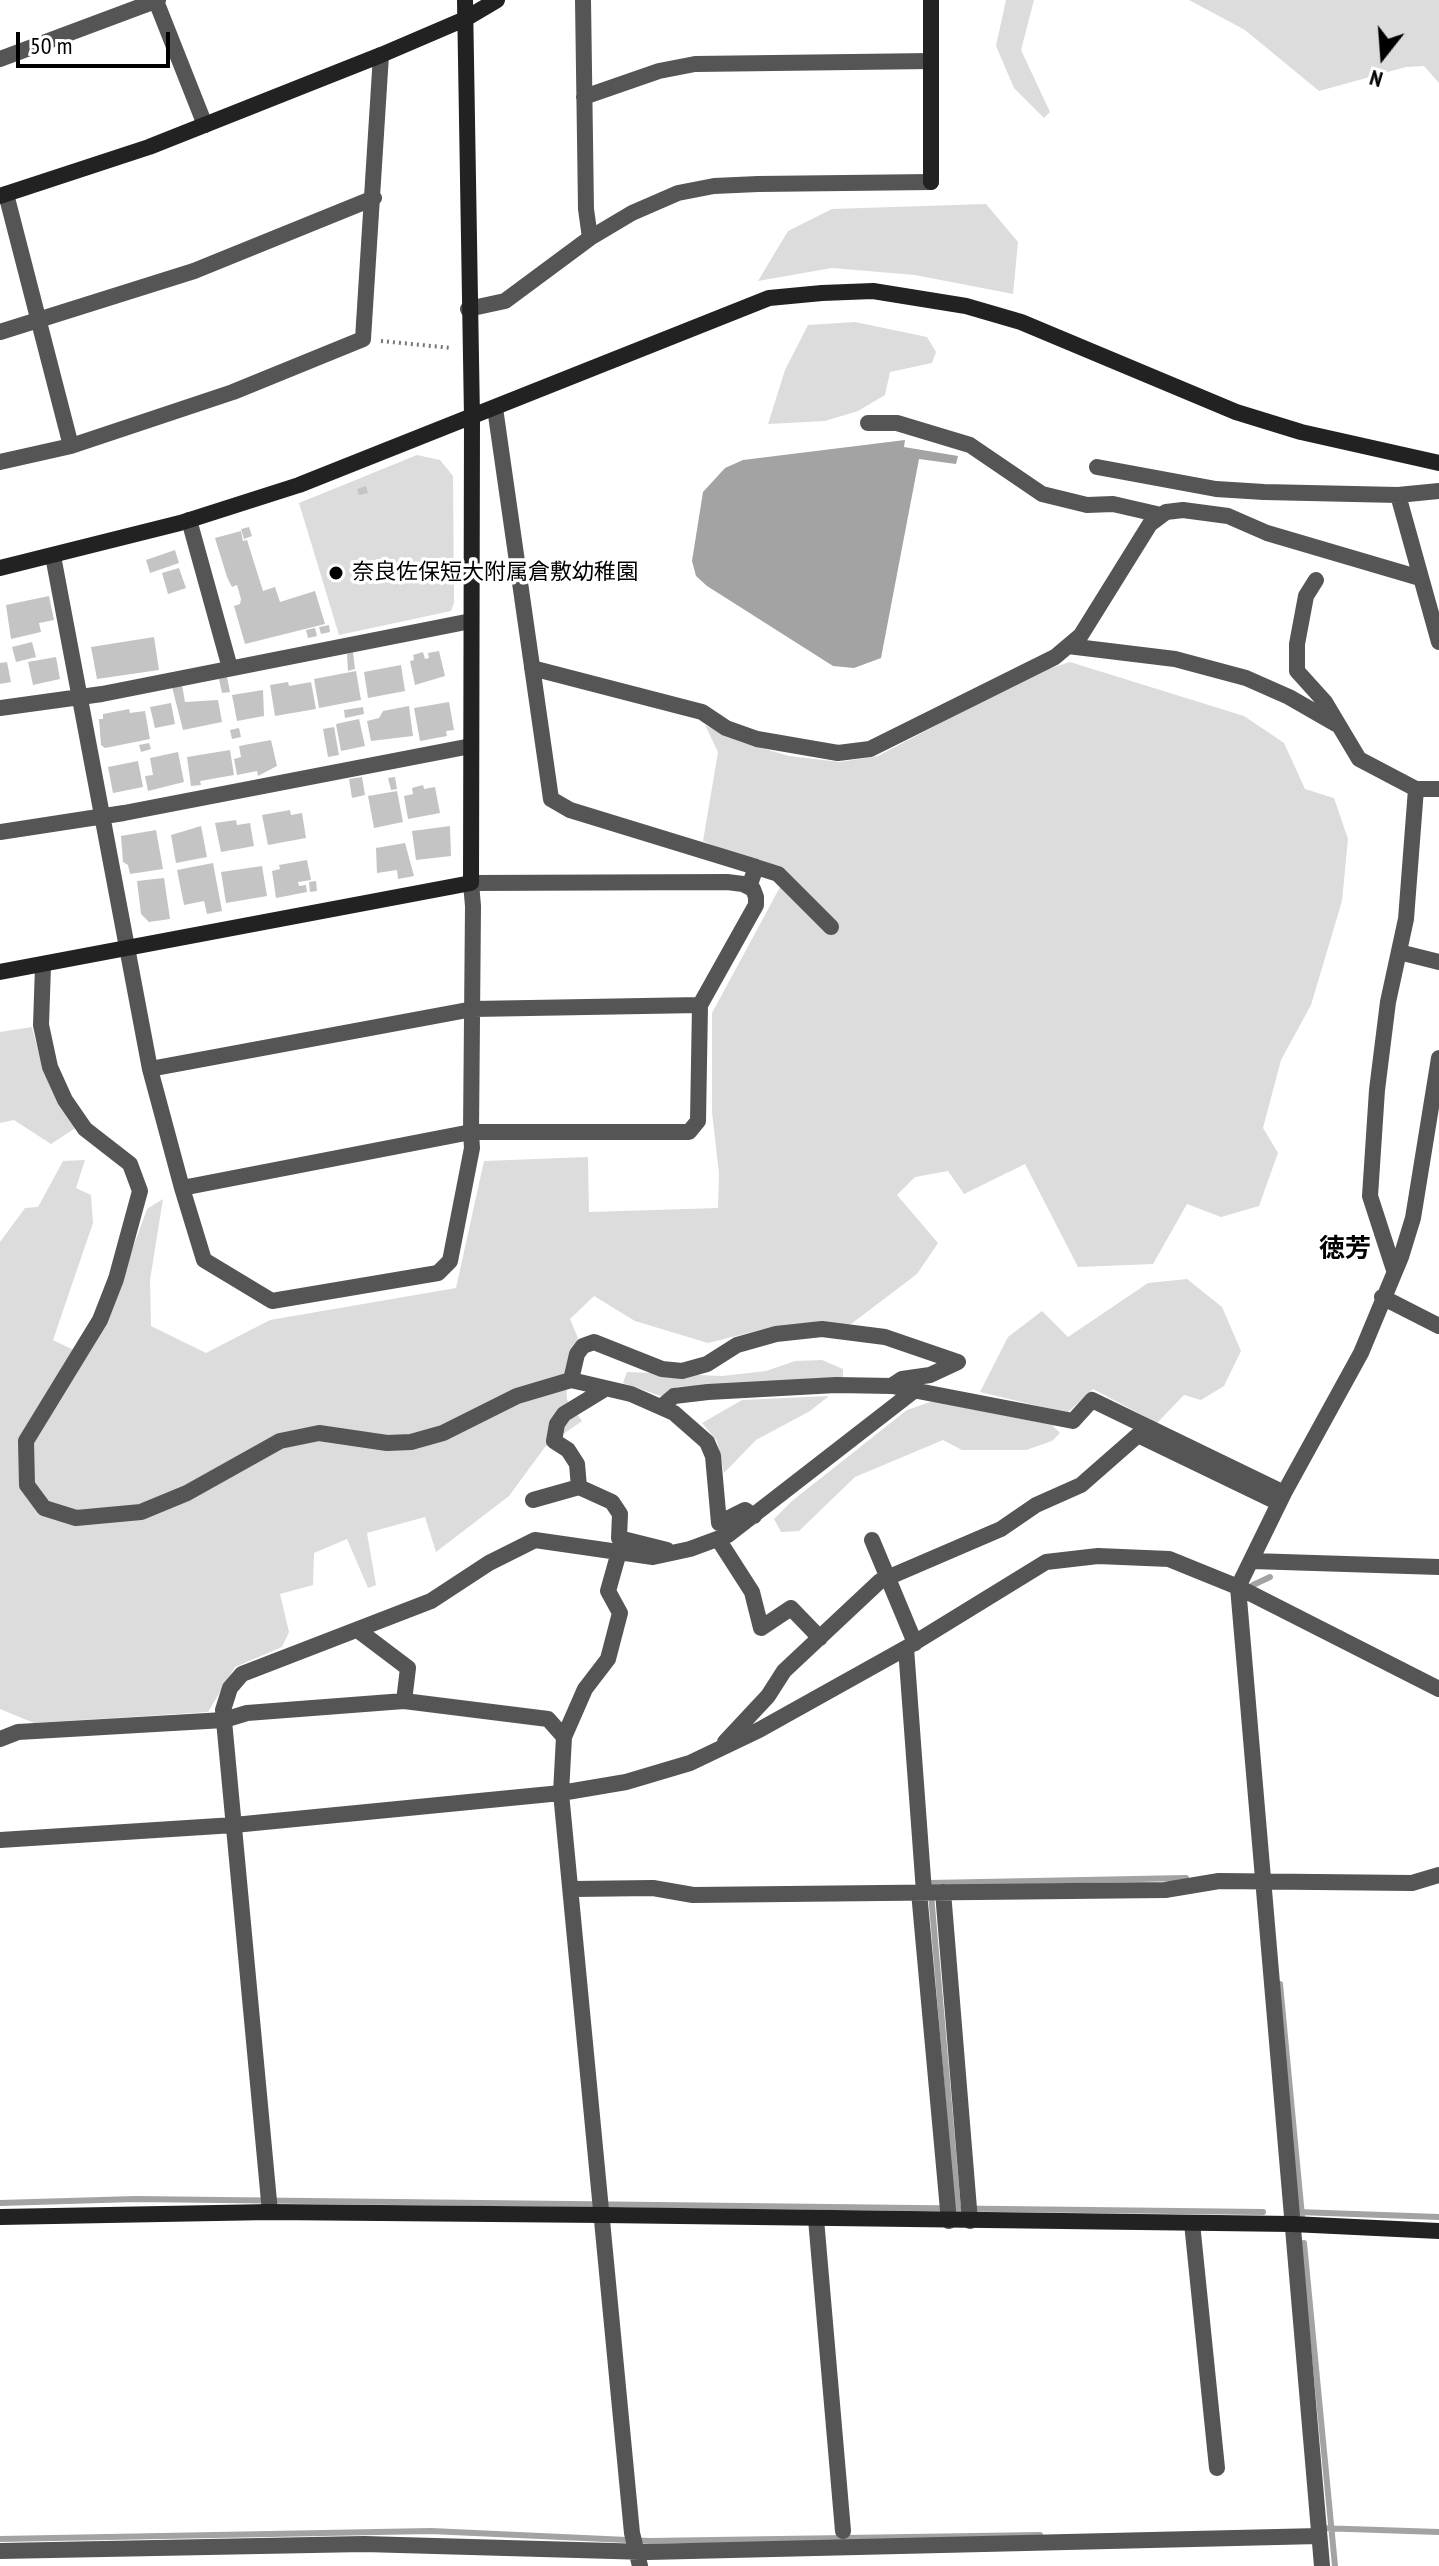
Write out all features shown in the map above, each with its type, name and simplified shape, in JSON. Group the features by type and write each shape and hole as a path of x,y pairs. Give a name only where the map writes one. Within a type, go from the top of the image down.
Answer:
{"street":[{"path":"0,59 157,0 205,125"},
{"path":"53,556 150,1069 204,1260 272,1301 438,1273 450,1261 472,1148 472,417 465,0"},
{"path":"71,446 3,195 205,125 381,55 465,19 497,0"},
{"path":"583,0 586,209 590,238"},
{"path":"468,309 505,301 590,238 632,213 678,193 714,186 931,182 931,0"},
{"path":"0,462 71,446 233,392 363,339 381,55"},
{"path":"584,97 659,71 695,64 931,61"},
{"path":"0,332 39,323 194,271 374,198"},
{"path":"0,568 189,520 299,485 769,298 873,291 929,298 1021,322 1236,412 1301,432 1439,463"},
{"path":"495,408 551,799 570,810 778,874 831,927"},
{"path":"868,423 897,423 970,445 1042,494 1087,505 1123,506 1161,515 1183,510 1228,516 1267,533 1420,578"},
{"path":"1097,467 1216,489 1398,495 1439,491"},
{"path":"1398,495 1439,642"},
{"path":"532,668 702,712 726,728 757,739 838,753 870,749 936,719 1055,657 1081,635 1150,524 1161,515"},
{"path":"189,520 230,668"},
{"path":"1316,580 1306,596 1297,644 1297,671 1325,702 1359,759 1416,789 1439,789"},
{"path":"0,708 79,696 471,621"},
{"path":"1068,646 1175,659 1246,678 1289,697 1337,725"},
{"path":"0,832 471,746"},
{"path":"1394,1270 1370,1196 1377,1090 1406,919 1416,789"},
{"path":"749,887 756,867"},
{"path":"0,972 471,883 727,882 749,887 756,897 756,905 700,1005 698,1121 689,1132 471,1132 182,1188"},
{"path":"1399,952 1439,962"},
{"path":"43,966 41,1025 50,1067 65,1100 85,1129 130,1164 140,1191 116,1279 100,1320 26,1441 27,1485 44,1508 76,1518 141,1512 187,1493 280,1441 301,1434 319,1433 387,1443 411,1442 443,1433 517,1396 571,1380 631,1394 674,1413 707,1442 713,1456 719,1523 745,1510 754,1516"},
{"path":"150,1069 473,1009 700,1005"},
{"path":"1322,2566 1238,1587 1281,1498 1361,1353 1394,1270 1413,1218 1439,1058"},
{"path":"1382,1297 1438,1323"},
{"path":"571,1380 577,1354 583,1346 594,1342 662,1369 682,1371 707,1364 737,1345 776,1334 822,1329 885,1337 958,1362 930,1375 902,1379 892,1386"},
{"path":"661,1407 674,1396 708,1392 836,1385 892,1386 1073,1421 1092,1400 1281,1498"},
{"path":"579,1487 577,1464 568,1450 554,1441 557,1424 564,1414 605,1389"},
{"path":"269,2204 224,1720 230,1688 242,1674 431,1601 489,1563 535,1540 653,1557 718,1539 754,1516 915,1390"},
{"path":"719,1749 768,1696 784,1671 889,1577 1001,1529 1036,1505 1081,1485 1138,1435 1281,1498"},
{"path":"533,1500 579,1487 612,1502 620,1514 619,1538 676,1552"},
{"path":"718,1539 752,1592 761,1628 791,1608 820,1638"},
{"path":"872,1540 889,1577 910,1646 929,1892 948,2212"},
{"path":"619,1552 608,1591 620,1613 608,1659 585,1689 564,1737 561,1793 637,2549"},
{"path":"0,1840 234,1825 561,1793 626,1782 690,1763 719,1749 910,1646 1046,1562 1098,1556 1169,1559 1238,1587 1439,1689"},
{"path":"1252,1561 1439,1567"},
{"path":"359,1631 408,1668 404,1701"},
{"path":"0,1739 18,1732 224,1720 247,1713 404,1701 548,1719 564,1737"},
{"path":"573,1889 653,1888 693,1895 1165,1890 1219,1881 1261,1879 1412,1883 1439,1875"},
{"path":"929,1892 969,2212"},
{"path":"0,2217 269,2204 602,2207 816,2219 969,2212 1439,2231"},
{"path":"816,2219 843,2531"},
{"path":"1192,2223 1217,2468"},
{"path":"0,2551 364,2544 637,2549 1318,2530"}],"path":[{"path":"363,339 453,348"}],"shaded area":[{"path":"1006,0 1034,0 1021,50 1050,112 1044,118 1014,88 996,46"},
{"path":"1189,0 1439,0 1439,83 1424,66 1406,67 1319,91 1245,30"},
{"path":"986,204 1018,242 1013,294 915,275 832,268 758,281 788,231 832,209"},
{"path":"855,322 927,337 936,352 932,363 890,372 885,395 858,411 825,421 768,424 785,370 808,325"},
{"path":"905,440 904,447 958,456 956,464 919,459 881,658 854,668 833,666 696,576 692,561 703,492 725,468 743,460"},
{"name":"奈良佐保短大附属倉敷幼稚園","path":"417,455 440,460 453,476 454,603 451,611 339,635 299,503"},
{"path":"1070,662 1244,716 1284,743 1305,789 1334,798 1348,839 1342,901 1311,1005 1281,1060 1263,1128 1278,1153 1259,1206 1221,1217 1187,1204 1153,1264 1078,1267 1025,1164 964,1194 948,1171 915,1177 897,1195 938,1243 917,1274 851,1324 772,1327 708,1343 635,1321 594,1296 570,1319 578,1338 566,1376 567,1400 582,1421 545,1447 509,1496 436,1552 425,1517 367,1533 376,1585 368,1588 347,1539 314,1553 313,1585 280,1594 289,1632 282,1647 235,1667 208,1712 34,1723 0,1709 0,1242 25,1208 38,1207 63,1161 85,1160 76,1188 91,1195 93,1223 53,1340 84,1355 119,1286 147,1209 163,1199 150,1280 151,1326 206,1353 270,1320 456,1288 484,1161 588,1157 589,1212 718,1208 719,1174 712,1112 712,1013 786,876 703,841 718,752 705,725 741,742 789,756 840,762 878,756 1038,672"},
{"path":"32,1027 42,1065 77,1127 51,1144 14,1120 0,1123 0,1032"},
{"path":"1187,1279 1222,1307 1241,1351 1224,1386 1201,1400 1184,1395 1157,1423 1093,1389 1067,1413 980,1392 1008,1337 1042,1311 1068,1337 1148,1283"},
{"path":"822,1360 843,1369 843,1377 676,1387 661,1396 623,1383 627,1372 722,1376 766,1371 795,1361"},
{"path":"829,1396 810,1411 756,1440 724,1473 717,1441 702,1423 742,1400"},
{"path":"933,1401 1052,1425 1060,1433 1052,1441 1026,1450 962,1450 943,1440 855,1477 799,1531 781,1532 774,1519 792,1501 907,1410"}],"building":[{"path":"366,486 368,493 359,495 357,489"},
{"path":"249,527 252,536 244,539 241,529"},
{"path":"241,531 243,541 247,540 263,591 275,587 280,602 315,591 325,624 245,644 234,606 240,604 241,599 237,585 232,587 227,577 215,538"},
{"path":"175,550 179,563 150,573 146,560"},
{"path":"179,568 186,588 168,594 162,573"},
{"path":"49,596 54,620 39,623 41,632 11,639 6,605"},
{"path":"329,625 330,632 321,634 319,627"},
{"path":"315,628 317,636 308,638 306,630"},
{"path":"154,637 159,670 97,679 91,647"},
{"path":"32,642 36,657 16,662 12,647"},
{"path":"439,651 445,676 415,685 410,661 414,660 413,655 423,652 425,659 429,658 428,653"},
{"path":"353,652 355,669 348,671 347,654"},
{"path":"56,657 60,679 33,685 28,662"},
{"path":"7,662 11,682 0,684 0,663"},
{"path":"401,665 405,691 368,698 364,672"},
{"path":"356,671 361,700 319,708 314,679"},
{"path":"227,677 230,692 222,693 219,679"},
{"path":"288,682 289,686 311,682 316,709 275,716 270,685"},
{"path":"182,685 185,702 218,700 222,722 183,730 172,687"},
{"path":"263,690 264,716 237,721 232,695"},
{"path":"449,702 454,730 446,731 447,736 420,741 414,708"},
{"path":"171,703 175,724 155,728 150,707"},
{"path":"409,706 413,736 371,741 367,721 379,718 383,711"},
{"path":"363,707 364,714 345,718 344,710"},
{"path":"129,709 130,713 145,711 150,739 105,748 101,745 99,719 103,719 103,714"},
{"path":"359,719 365,746 341,751 336,724"},
{"path":"334,727 339,755 328,757 323,729"},
{"path":"239,728 241,737 232,739 230,730"},
{"path":"271,740 277,766 258,776 257,771 237,775 234,759 241,757 239,746"},
{"path":"149,743 151,749 141,752 139,745"},
{"path":"230,750 234,775 200,781 201,785 191,786 187,757"},
{"path":"178,752 184,782 148,791 145,776 153,775 150,758"},
{"path":"138,761 143,787 113,793 108,767"},
{"path":"362,777 365,795 352,798 349,779"},
{"path":"395,777 397,789 391,790 388,778"},
{"path":"423,785 424,789 435,787 440,813 408,819 404,796 413,794 412,788"},
{"path":"397,791 403,822 374,828 368,796"},
{"path":"290,810 291,815 302,813 306,838 268,845 262,815"},
{"path":"236,820 237,825 250,823 254,846 221,852 215,823"},
{"path":"201,826 207,857 176,863 171,835"},
{"path":"450,826 451,856 416,860 412,831"},
{"path":"156,830 163,869 130,874 128,865 123,862 121,836"},
{"path":"405,843 414,876 398,879 397,870 377,873 376,848"},
{"path":"307,860 311,880 298,882 299,886 306,885 307,892 276,898 272,871 280,869 279,865"},
{"path":"213,863 222,911 207,914 204,901 184,905 177,870"},
{"path":"262,866 267,896 226,903 221,872"},
{"path":"164,878 170,919 149,922 141,914 137,881"},
{"path":"316,881 317,891 310,892 309,882"}],"waterway":[{"path":"1253,1585 1270,1577"},
{"path":"930,1883 1186,1878"},
{"path":"931,1894 958,2209"},
{"path":"1280,1984 1302,2216"},
{"path":"0,2203 135,2199 1263,2212"},
{"path":"1298,2212 1439,2217"},
{"path":"1304,2243 1335,2566"},
{"path":"1319,2528 1439,2532"},
{"path":"0,2539 431,2531 649,2541 1040,2535"}],"place":[{"name":"奈良佐保短大附属倉敷幼稚園","path":"336,573"}],"district":[{"name":"徳芳","path":"1345,1250"}]}
